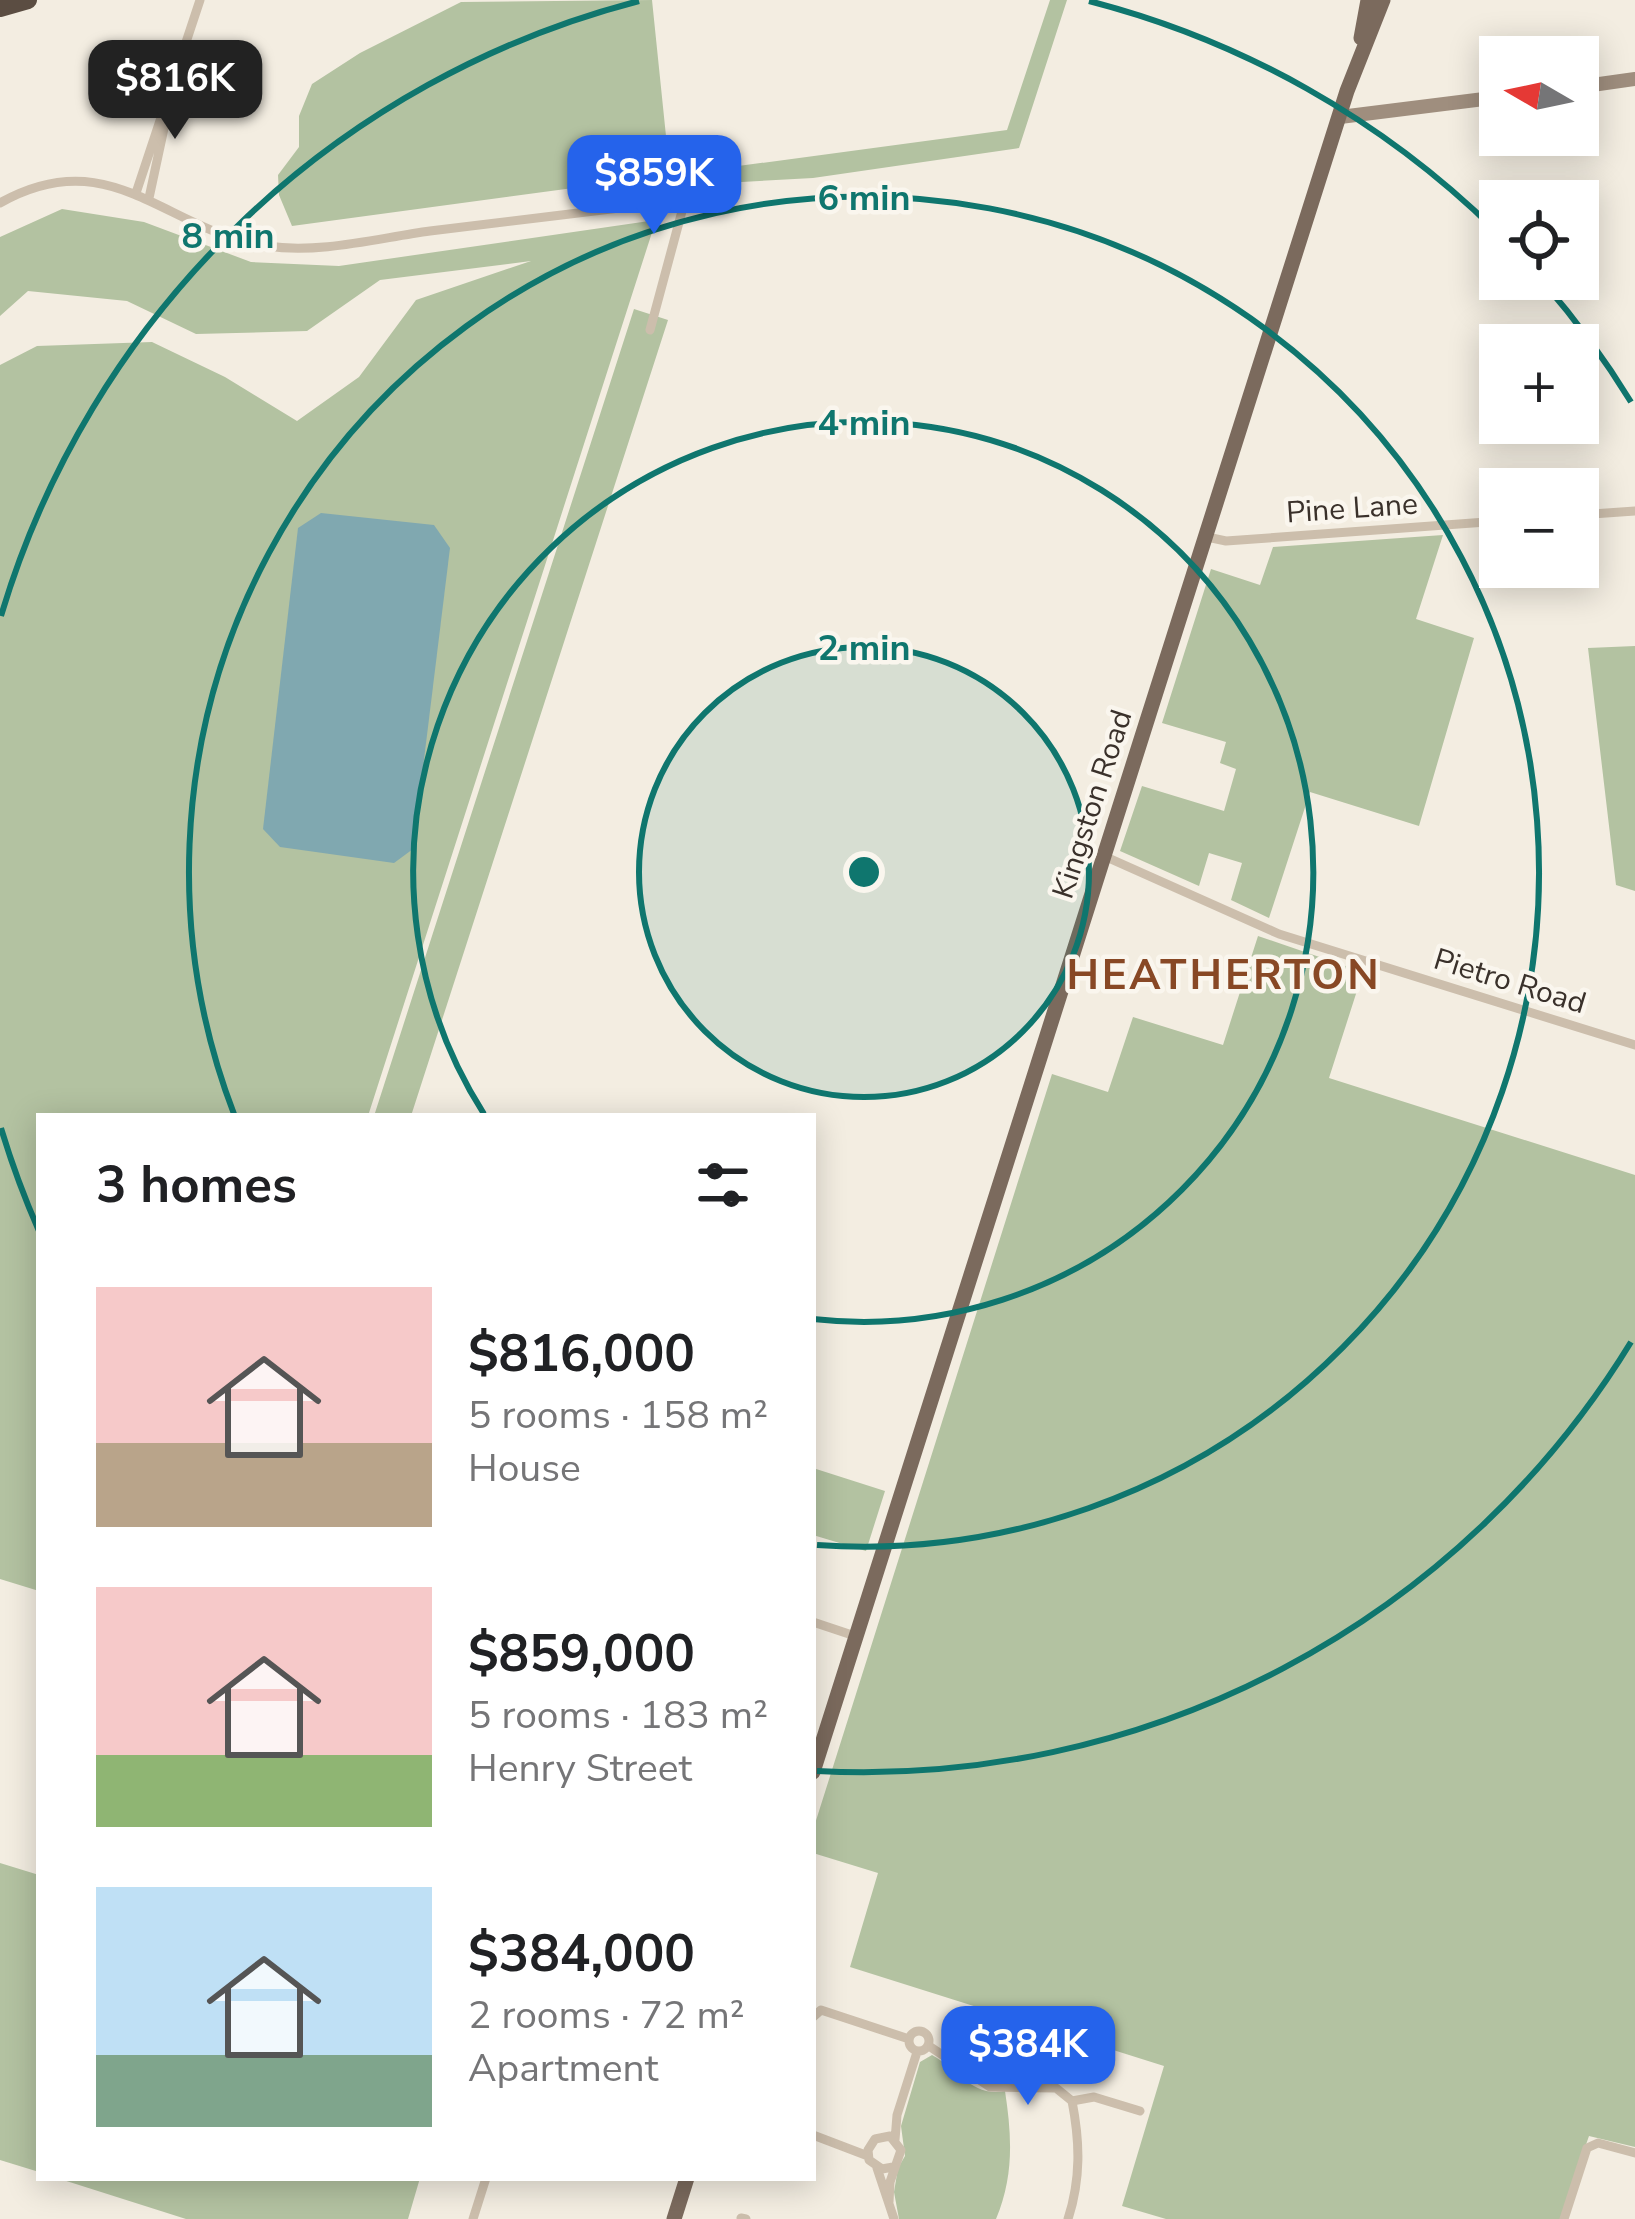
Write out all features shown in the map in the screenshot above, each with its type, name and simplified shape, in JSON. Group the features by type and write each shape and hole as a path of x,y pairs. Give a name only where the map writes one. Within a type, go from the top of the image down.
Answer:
{"highway":[{"path":"0,8 28,0"}],"main road":[{"name":"Kingston Road","path":"1358,58 1368,0"},
{"name":"Kingston Road","path":"816,1758 1358,58 1383,0"},
{"path":"1599,84 1635,79"},
{"path":"1340,117 1479,100"},
{"path":"674,2219 687,2181"}],"street":[{"path":"136,193 200,0"},
{"path":"149,198 175,76"},
{"path":"0,203 35,188 70,182 106,184 149,198 226,237 293,248 685,200 650,330"},
{"path":"1599,514 1635,511"},
{"name":"Pine Lane","path":"1207,538 1226,541 1479,523"},
{"name":"Pietro Road","path":"1103,856 1292,939 1635,1045"},
{"path":"816,1623 855,1636"},
{"path":"816,2014 821,2010 909,2038"},
{"path":"909,2038 923,2031 929,2046"},
{"path":"909,2038 917,2051"},
{"path":"917,2051 929,2046"},
{"path":"929,2046 990,2087 1056,2088 1072,2101 1079,2172 1068,2219"},
{"path":"889,2138 917,2051"},
{"path":"1072,2101 1094,2097 1140,2111"},
{"path":"816,2135 868,2156 877,2168 894,2219"},
{"path":"837,2141 871,2143 889,2138"},
{"path":"889,2138 901,2153 893,2167 889,2202"},
{"path":"868,2156 871,2143"},
{"path":"1564,2219 1591,2144 1635,2153"},
{"path":"877,2168 893,2167"},
{"path":"473,2219 485,2181"}],"green space":[{"path":"652,0 670,175 292,226 279,195 278,175 299,147 299,116 312,84 360,53 461,2"},
{"path":"1050,0 1067,0 1019,148 813,178 706,184 694,172 1007,130"},
{"path":"62,209 144,222 251,262 339,266 656,220 369,1113 36,1113 36,1590 0,1579 0,365 37,346 152,342 225,377 297,421 359,377 416,300 531,261 380,280 307,331 196,334 127,301 28,291 0,316 0,237"},
{"path":"634,309 668,320 412,1113 375,1113"},
{"path":"1443,535 1416,619 1474,638 1419,826 1310,792 1269,918 1231,900 1242,863 1209,853 1199,886 1120,851 1142,786 1224,811 1236,769 1220,763 1226,742 1162,723 1211,569 1260,585 1273,547"},
{"path":"1635,646 1635,891 1616,885 1588,648"},
{"path":"1258,936 1363,972 1329,1078 1635,1175 1635,2147 1589,2136 1560,2219 1166,2219 1122,2206 1164,2066 850,1967 878,1873 816,1854 816,1821 1052,1074 1108,1092 1133,1017 1223,1045"},
{"path":"816,1469 885,1491 866,1551 816,1536"},
{"path":"0,1863 36,1874 36,2171 0,2160"},
{"path":"932,2055 975,2086 1005,2091 1010,2156 996,2219 899,2219 894,2192 905,2156 901,2126 920,2062"},
{"path":"66,2181 419,2181 408,2219 186,2219"}],"water":[{"path":"321,513 434,525 450,548 413,849 394,863 280,847 263,829 298,528"}],"district":[{"name":"HEATHERTON","path":"1224,974"}]}
